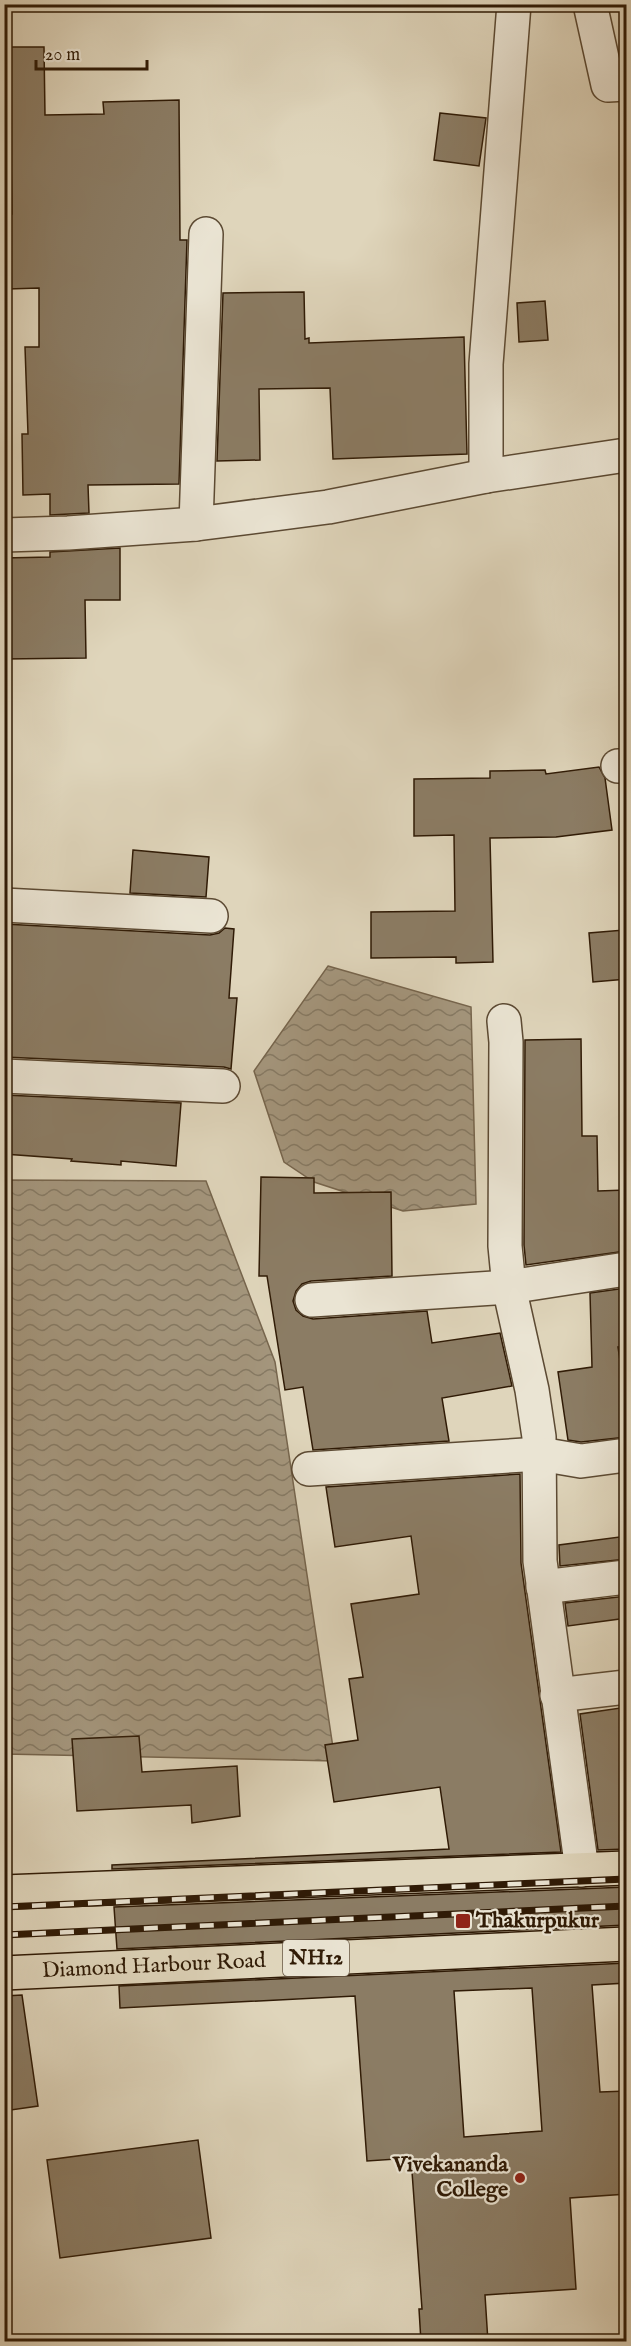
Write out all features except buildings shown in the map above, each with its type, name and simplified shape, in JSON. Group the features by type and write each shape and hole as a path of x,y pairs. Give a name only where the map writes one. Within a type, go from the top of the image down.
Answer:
{"highway":[{"path":"4,1892 627,1868"},
{"name":"Diamond Harbour Road","path":"4,1973 627,1944"}],"street":[{"path":"486,476 486,364 514,4"},
{"path":"590,4 608,85 627,84"},
{"path":"196,524 206,234"},
{"path":"4,535 196,524 328,507 486,476 627,455"},
{"path":"4,905 211,916"},
{"path":"504,1021 506,1041 505,1246 508,1287 532,1390 540,1454 540,1561 582,1870"},
{"path":"4,1076 223,1086"},
{"path":"312,1300 508,1287 627,1269"},
{"path":"309,1469 540,1454 581,1461 627,1455"},
{"path":"543,1587 627,1577"},
{"path":"557,1695 627,1687"}],"water":[{"path":"328,966 471,1007 476,1204 403,1211 314,1182 284,1162 254,1071"},
{"path":"5,1180 206,1181 275,1362 335,1761 5,1754"}],"railway":[{"path":"4,1907 626,1879"},
{"path":"4,1935 626,1906"}],"place":[{"name":"Thakurpukur","path":"463,1921"},
{"name":"Vivekananda College","path":"520,2178"}]}
